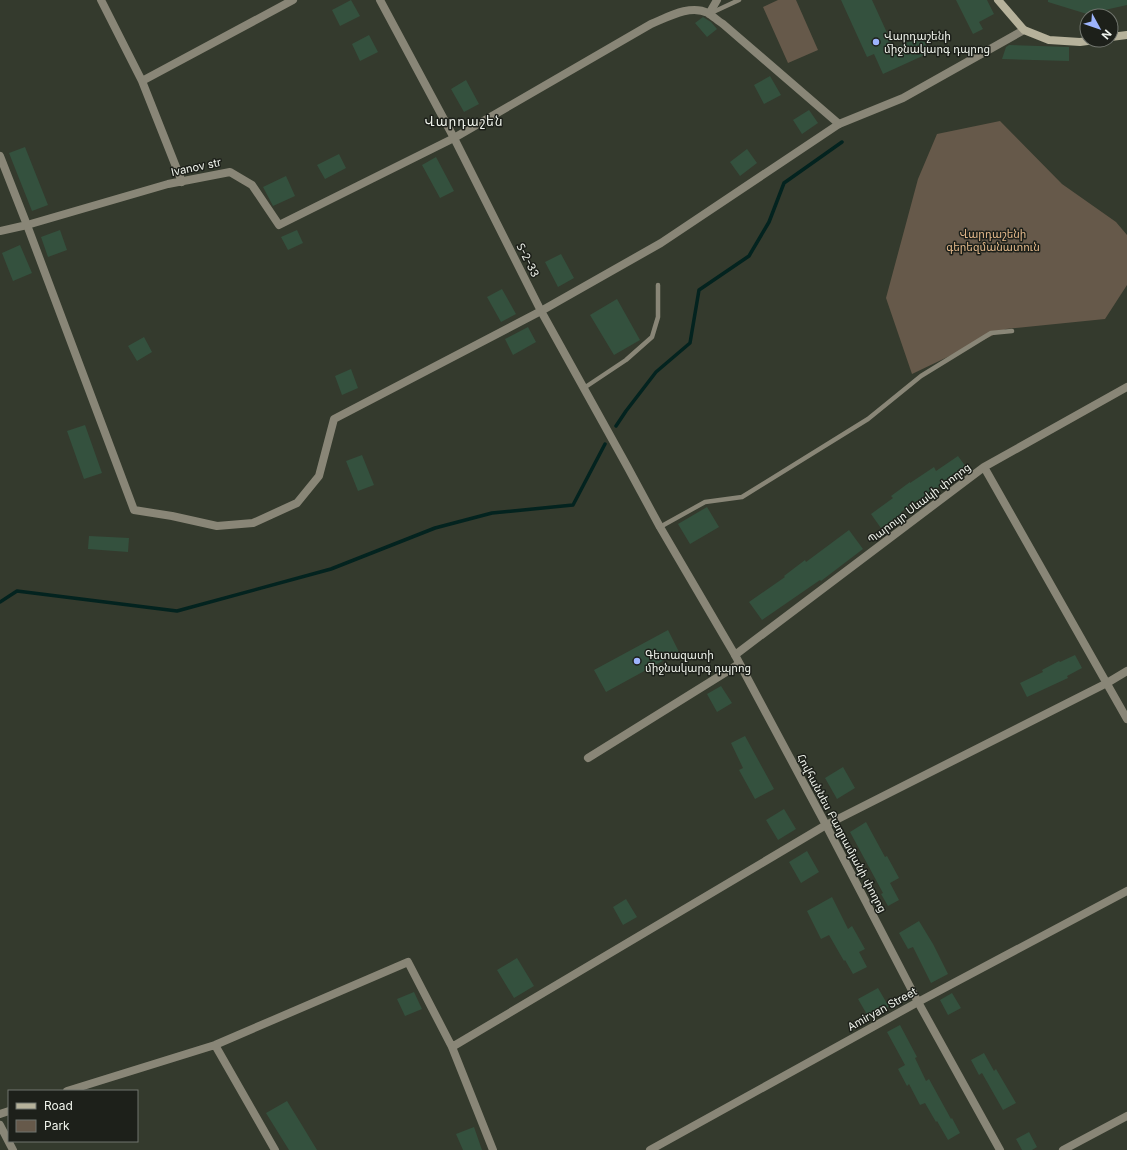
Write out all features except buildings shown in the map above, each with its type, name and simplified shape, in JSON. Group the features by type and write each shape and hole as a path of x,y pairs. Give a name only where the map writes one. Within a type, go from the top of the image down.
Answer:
{"main road":[{"path":"998,0 1024,30 1049,40 1079,42"}],"street":[{"path":"100,0 142,81 182,182"},
{"path":"142,81 293,0"},
{"name":"Տ-2-33","path":"380,0 454,138 541,311 660,528"},
{"path":"709,14 717,0"},
{"path":"454,138 651,24 683,12 697,10 709,14 723,24 839,124"},
{"path":"0,156 134,510 172,516 217,526 253,523 297,503 319,476 334,419 541,311 661,243 839,124 903,98 1024,30"},
{"name":"Ivanov str","path":"0,231 27,225 168,184 230,172 252,185 279,225 454,138"},
{"name":"Պարույր Սևակի փողոց","path":"735,655 984,467 1127,387"},
{"path":"984,467 1127,719"},
{"name":"Հովհաննես Բաղրամյանի փողոց","path":"660,528 735,655 918,1002 1000,1150"},
{"path":"588,758 739,664"},
{"path":"452,1047 826,825 1107,683 1127,671"},
{"name":"Amiryan Street","path":"650,1150 918,1002 1127,891"},
{"path":"69,1090 215,1045 408,962 452,1047 493,1150"},
{"path":"215,1045 275,1150"},
{"path":"1063,1150 1127,1116"},
{"path":"0,1125 8,1140"}],"lane":[{"path":"709,14 739,0"},
{"path":"584,388 626,360 652,337 658,317 658,285"},
{"path":"660,528 705,502 742,498 868,419 920,376 991,333 1012,331"}],"green space":[{"path":"778,0 796,0 818,50 788,63 763,7"},
{"name":"Վարդաշենի գերեզմանատուն","path":"1000,121 1062,184 1116,222 1127,235 1127,285 1105,319 1006,329 912,374 886,298 918,179 937,134"}],"waterway":[{"path":"616,426 656,372 690,343 699,290 749,256 769,222 784,183 842,142"},
{"path":"0,602 17,591 177,611 331,569 435,528 492,513 573,505 605,444"}],"place":[{"name":"Վարդաշենի միջնակարգ դպրոց","path":"876,42"},
{"name":"Գետազատի միջնակարգ դպրոց","path":"637,661"}],"district":[{"name":"Վարդաշեն","path":"464,121"}]}
